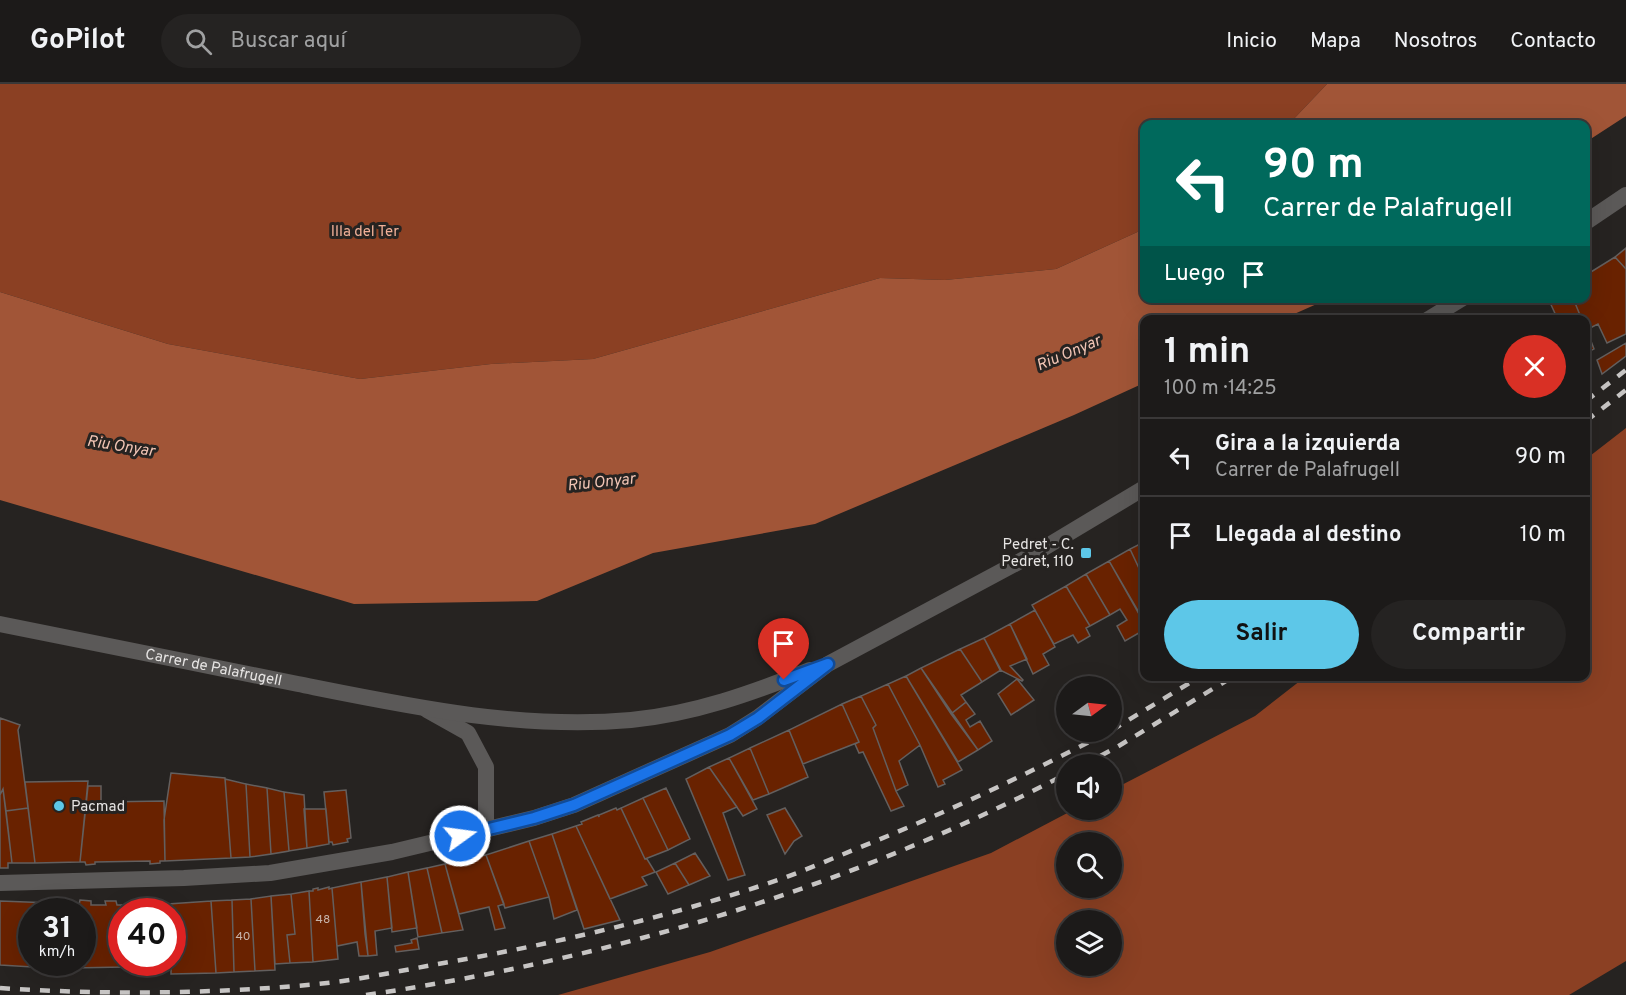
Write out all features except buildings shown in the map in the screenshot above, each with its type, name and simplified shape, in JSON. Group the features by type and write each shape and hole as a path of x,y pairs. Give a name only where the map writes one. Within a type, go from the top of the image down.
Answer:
{"street":[{"path":"1590,219 1626,195"},
{"path":"1436,315 1455,303"},
{"path":"0,883 184,878 270,873 382,855 534,818 574,805 730,735 758,718 828,664 1039,551 1140,490"},
{"name":"Carrer de Palafrugell","path":"0,624 427,710 542,722 631,720 691,710 740,697 828,664"},
{"name":"Carrer de Palafrugell","path":"427,710 468,733 486,767 486,830"}],"green space":[{"name":"Illa del Ter","path":"0,84 1327,84 1293,120 1140,120 1140,231 1056,269 945,280 880,278 593,359 491,364 360,379 168,344 0,292"},
{"path":"1626,428 1626,961 1569,995 558,995 710,952 991,853 1056,819 1122,820 1122,785 1255,716 1300,681 1590,681 1590,456"}],"water":[{"path":"1327,84 1626,84 1626,116 1590,139 1590,120 1293,120"},
{"name":"Riu Onyar","path":"1140,231 1140,303 1319,303 1292,315 1140,315 1140,385 815,524 653,553 537,601 354,604 0,500 0,292 168,344 360,379 491,364 593,359 880,278 945,280 1056,269"}],"railway":[{"path":"1590,398 1626,370"},
{"path":"1590,418 1626,390"},
{"path":"1122,724 1193,681"},
{"path":"1104,754 1226,681"},
{"path":"0,988 80,992 159,992 238,990 318,984 482,956 568,938 697,906 790,876 952,808 1088,742"},
{"path":"366,995 457,980 548,961 726,914 813,885 899,852 983,815 1056,779"}],"place":[{"name":"Pedret - C. Pedret, 110","path":"1086,553"},
{"name":"Pacmad","path":"59,806"}],"route":[{"path":"460,836 534,818 574,805 730,735 758,718 828,664 784,680"}]}
